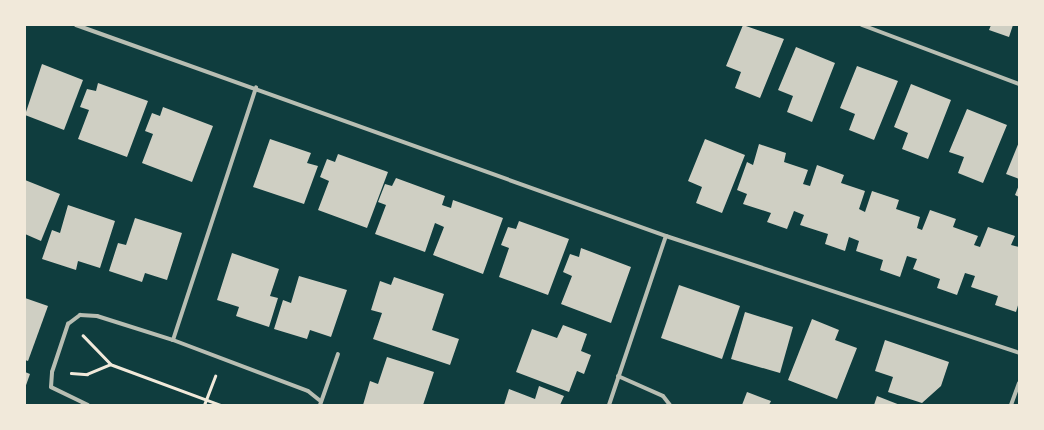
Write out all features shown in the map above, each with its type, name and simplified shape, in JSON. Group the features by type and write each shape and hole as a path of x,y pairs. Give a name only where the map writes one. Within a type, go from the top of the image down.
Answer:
{"street":[{"path":"76,25 256,87 666,236 1019,353"},
{"path":"862,25 1019,84"},
{"path":"173,340 256,87"},
{"path":"608,405 666,236"},
{"path":"88,405 51,387 52,372 68,324 80,315 96,316 173,340 308,391 319,400"},
{"path":"320,405 319,400 338,354"},
{"path":"618,376 663,396 670,405"},
{"path":"1011,405 1019,383"}],"path":[{"path":"68,324 96,345 110,364 220,405"},
{"path":"204,405 222,358"},
{"path":"52,372 87,374 110,364"}],"building":[{"path":"743,25 784,39 760,98 735,88 741,72 726,66"},
{"path":"991,25 1013,25 1009,37 989,30"},
{"path":"796,47 835,63 812,122 787,112 793,96 778,90"},
{"path":"42,64 83,80 64,130 25,115"},
{"path":"857,66 898,81 874,140 849,130 855,114 840,108"},
{"path":"98,83 148,101 127,157 78,139 89,110 80,107 87,89 96,91"},
{"path":"911,84 951,100 928,159 902,149 908,133 894,127"},
{"path":"163,107 213,126 192,182 142,163 153,134 145,131 152,113 160,116"},
{"path":"967,109 1007,125 983,183 958,173 964,157 949,152"},
{"path":"270,139 311,153 307,163 318,166 304,204 253,187"},
{"path":"705,139 745,155 722,213 696,203 702,187 688,181"},
{"path":"1019,142 1019,179 1006,174"},
{"path":"759,144 786,153 784,162 808,170 803,184 810,186 817,165 844,175 841,183 865,191 859,209 865,212 872,191 899,200 896,209 920,217 917,228 922,230 930,210 956,219 953,227 978,236 974,245 980,247 988,227 1015,236 1011,245 1019,247 1019,302 1016,312 995,305 998,296 971,287 975,276 965,273 957,295 937,288 940,279 913,269 917,259 907,256 900,277 880,270 883,260 856,251 859,241 849,237 845,251 825,244 828,234 800,225 804,215 794,211 787,229 767,222 771,213 743,204 747,194 737,190 747,162 753,165"},
{"path":"338,154 388,172 367,228 318,210 329,181 320,177 327,159 335,162"},
{"path":"396,178 445,196 442,205 451,208 453,200 503,218 483,274 433,255 444,227 435,223 425,252 375,234 386,205 378,202 385,184 392,186"},
{"path":"25,180 60,194 41,241 25,234"},
{"path":"1019,185 1019,197 1015,195"},
{"path":"68,205 115,221 100,268 78,261 76,270 42,259 52,230 60,233"},
{"path":"135,218 182,233 167,280 145,273 142,282 109,271 118,243 126,245"},
{"path":"519,221 569,239 548,295 499,277 509,248 501,245 508,227 516,229"},
{"path":"581,248 631,267 611,323 561,304 572,276 563,272 570,254 579,257"},
{"path":"232,253 279,269 270,296 278,298 269,327 236,316 239,307 217,300"},
{"path":"299,276 347,290 331,337 310,330 307,339 274,329 283,300 291,303"},
{"path":"394,277 444,294 432,330 459,339 450,365 373,339 382,313 371,310 380,281 391,285"},
{"path":"679,285 740,306 722,359 661,338"},
{"path":"25,298 48,306 28,361 25,360"},
{"path":"745,312 793,327 780,373 731,359"},
{"path":"812,319 839,330 835,340 857,348 837,399 788,380"},
{"path":"563,325 587,334 581,351 591,355 584,374 577,371 569,392 516,372 532,329 557,338"},
{"path":"885,340 949,362 941,386 922,403 888,392 893,377 875,371"},
{"path":"387,357 434,372 423,405 363,405 370,381 378,384"},
{"path":"25,372 30,374 25,388"},
{"path":"539,386 564,396 560,405 504,405 509,389 535,399"},
{"path":"747,392 771,401 769,405 742,405"},
{"path":"877,396 900,405 874,405"}]}
